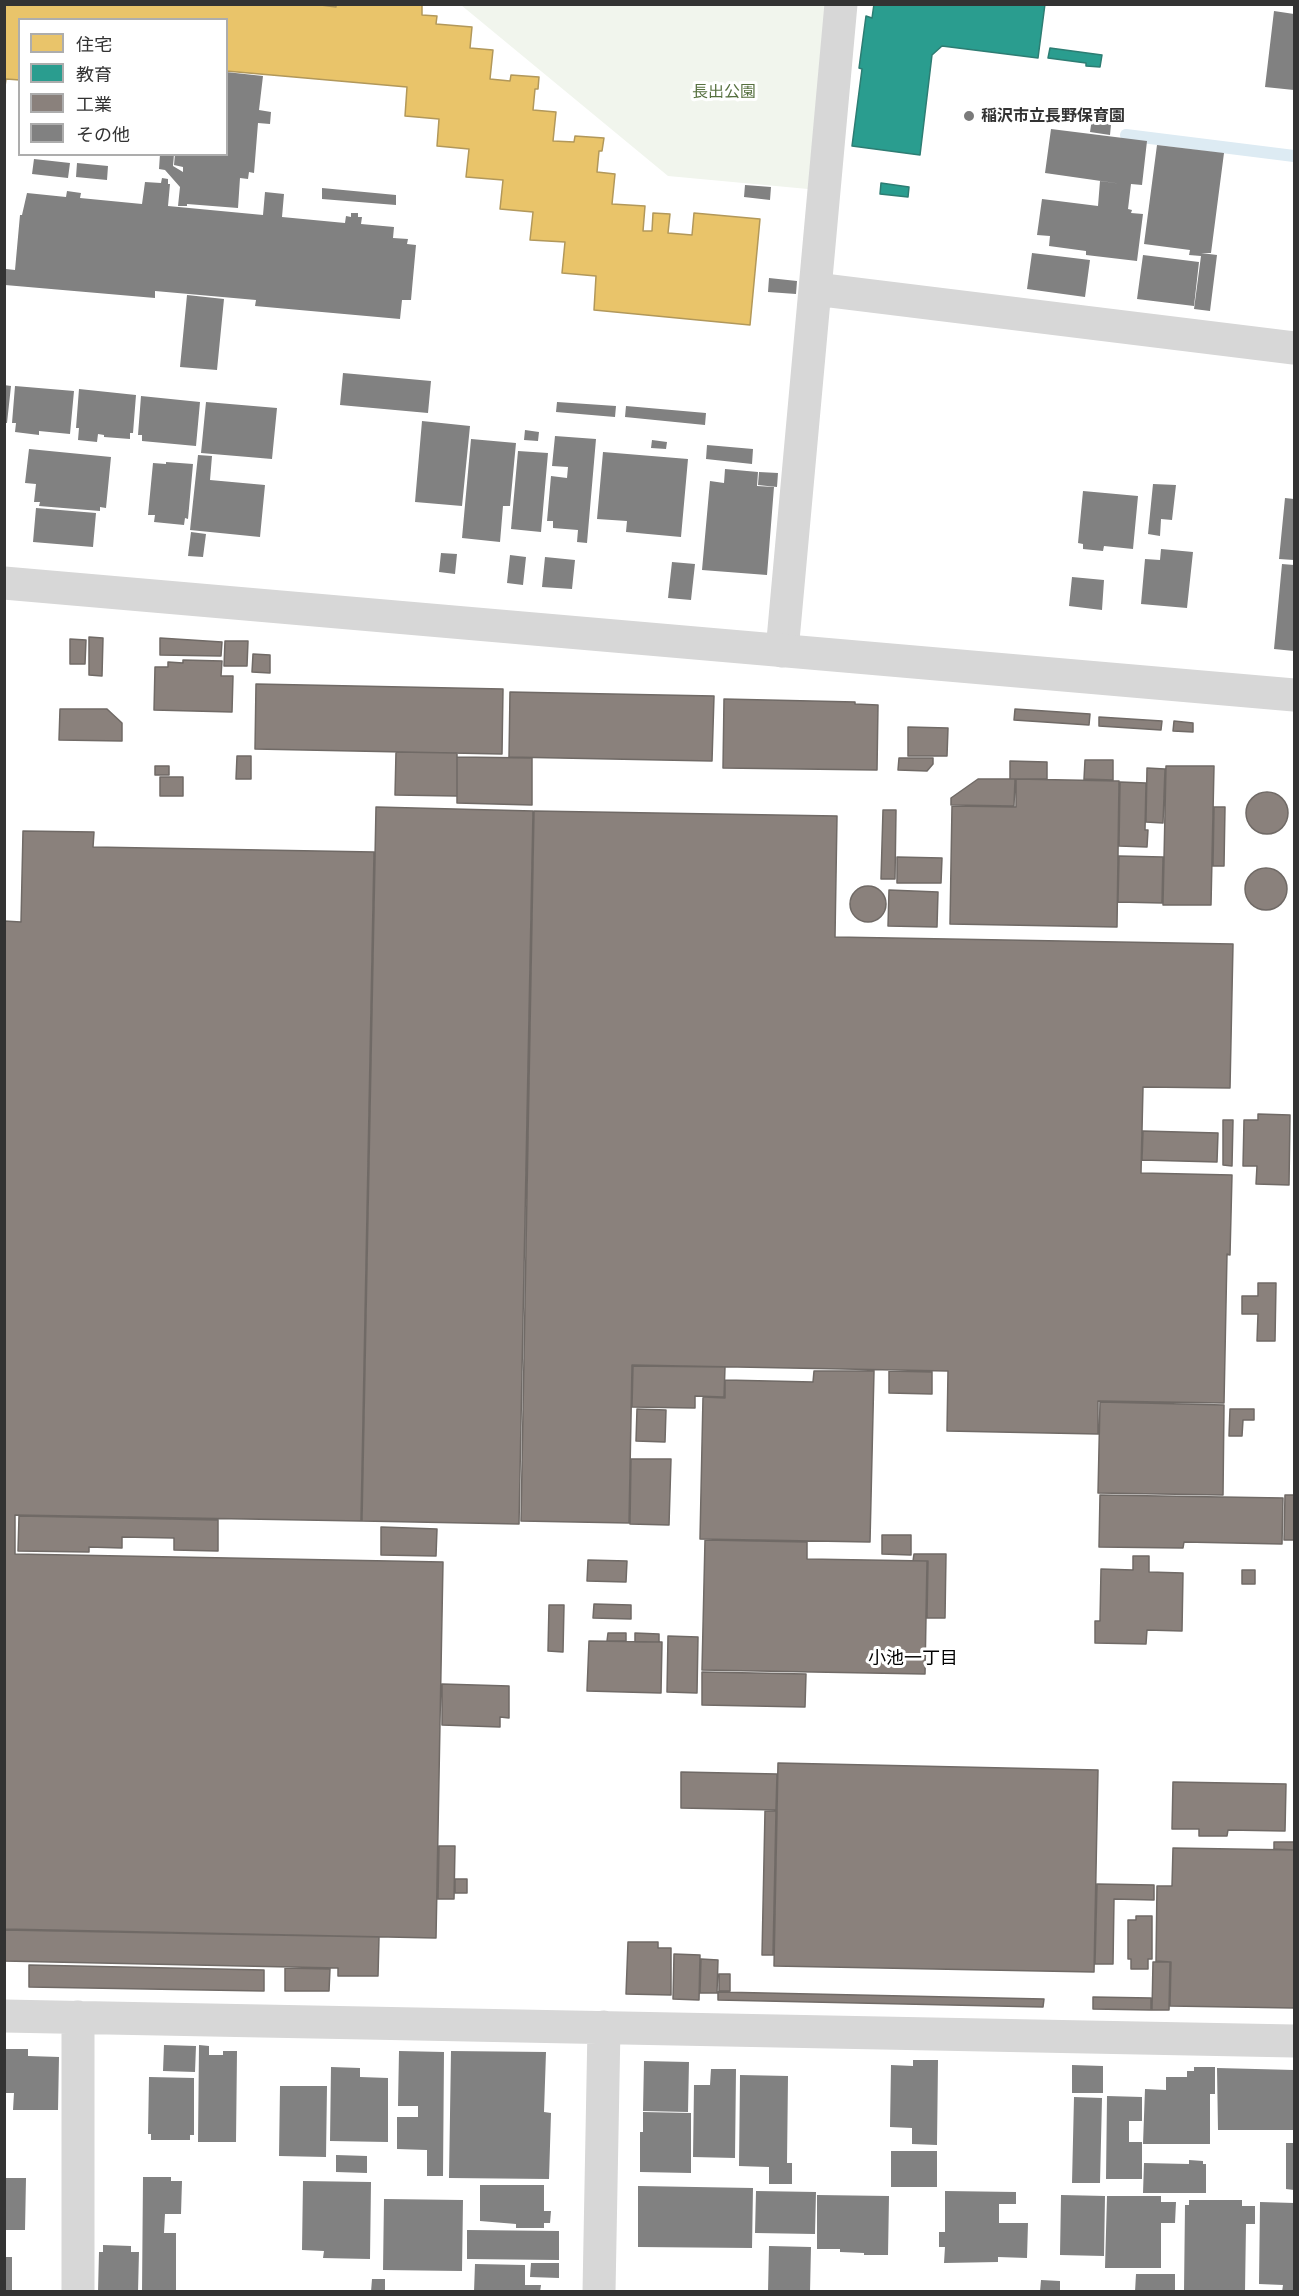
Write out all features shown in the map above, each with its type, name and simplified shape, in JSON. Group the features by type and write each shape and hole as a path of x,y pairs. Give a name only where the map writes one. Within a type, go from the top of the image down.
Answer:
{"street":[{"path":"782,651 841,4"},
{"path":"815,289 1294,348"},
{"path":"4,583 1294,695"},
{"path":"4,2016 1294,2041"},
{"path":"78,2017 78,2292"},
{"path":"599,2292 604,2027"}],"green space":[{"name":"長出公園","path":"461,5 825,5 808,189 668,176"}],"building: 住宅":[{"path":"4,4 313,4 336,7 336,4 422,4 422,15 437,16 436,24 472,27 470,48 493,50 490,79 510,81 511,75 539,77 533,110 556,112 553,141 574,142 575,136 604,138 602,151 599,151 597,172 615,174 612,204 645,206 643,231 652,231 653,213 670,214 668,233 692,235 694,213 760,219 750,325 594,310 596,276 562,273 565,242 530,240 533,212 500,209 503,180 466,177 469,149 437,146 439,119 405,116 407,87 228,71 228,18 18,18 18,80 6,79 4,94"}],"building: 教育":[{"path":"874,4 1045,4 1038,58 942,46 932,55 920,155 852,146 866,16 872,18"},
{"path":"1050,48 1102,55 1100,67 1048,58"},
{"path":"881,183 909,187 908,197 880,194"}],"building: 工業":[{"path":"89,637 103,638 102,676 89,675"},
{"path":"160,638 222,642 221,656 160,655"},
{"path":"70,639 86,640 85,664 70,664"},
{"path":"225,641 248,641 247,666 224,666"},
{"path":"253,654 270,655 270,673 252,672"},
{"path":"183,660 222,661 221,676 233,676 232,712 154,710 155,667 168,667 168,662 183,663"},
{"path":"256,684 503,689 502,754 255,749"},
{"path":"510,692 714,696 712,761 509,757"},
{"path":"724,699 855,702 855,704 878,705 877,770 723,768"},
{"path":"60,709 107,709 122,723 122,741 59,740"},
{"path":"1015,709 1090,714 1089,725 1014,720"},
{"path":"1099,717 1162,721 1161,730 1099,726"},
{"path":"1174,721 1193,723 1193,732 1173,731"},
{"path":"908,727 948,728 947,756 908,756"},
{"path":"396,752 457,753 457,796 395,795"},
{"path":"237,756 251,756 251,779 236,779"},
{"path":"457,757 532,758 532,805 457,803"},
{"path":"899,758 933,758 933,764 927,771 898,770"},
{"path":"1085,760 1113,760 1113,780 1084,779"},
{"path":"1010,761 1047,762 1047,779 1010,779"},
{"path":"155,766 169,766 169,775 155,775"},
{"path":"1166,766 1214,766 1211,905 1163,905"},
{"path":"1147,768 1165,769 1163,823 1146,822"},
{"path":"160,777 183,777 183,796 160,796"},
{"path":"978,779 1015,779 1014,806 951,805 951,798"},
{"path":"1016,779 1119,781 1117,927 950,924 952,806 1016,807"},
{"path":"1120,782 1146,783 1147,847 1119,846"},
{"path":"1267,792 1275,793 1282,798 1287,805 1287,821 1282,828 1275,833 1267,834 1259,833 1252,828 1247,821 1246,813 1247,805 1252,798 1259,793"},
{"path":"376,807 533,811 519,1524 362,1521"},
{"path":"1214,807 1225,807 1224,866 1213,866"},
{"path":"883,810 896,810 895,879 881,879"},
{"path":"534,811 837,816 835,937 1233,944 1230,1088 1143,1087 1141,1173 1232,1175 1230,1255 1227,1254 1224,1403 1098,1401 1098,1434 947,1431 948,1371 632,1365 629,1523 521,1521"},
{"path":"23,831 94,832 93,847 374,852 361,1521 15,1515 15,1554 443,1562 436,1938 4,1929 4,921 21,922"},
{"path":"1119,856 1163,857 1162,903 1118,902"},
{"path":"897,857 942,858 941,883 897,883"},
{"path":"1266,868 1274,869 1281,874 1286,881 1286,897 1281,904 1274,909 1266,910 1258,909 1251,904 1246,897 1245,889 1246,881 1251,874 1258,869"},
{"path":"868,886 881,891 886,904 881,917 868,922 855,917 850,904 855,891"},
{"path":"889,890 938,892 937,927 888,926"},
{"path":"1258,1114 1290,1115 1289,1185 1256,1184 1257,1166 1243,1166 1244,1120 1258,1120"},
{"path":"1223,1120 1233,1120 1232,1166 1223,1165"},
{"path":"1143,1131 1218,1133 1217,1162 1142,1160"},
{"path":"1258,1283 1276,1283 1275,1341 1257,1341 1258,1314 1242,1314 1242,1296 1258,1296"},
{"path":"633,1366 725,1367 724,1397 695,1396 695,1408 632,1407"},
{"path":"814,1371 874,1371 870,1542 700,1539 703,1397 725,1398 725,1380 813,1382"},
{"path":"889,1371 932,1372 932,1394 889,1393"},
{"path":"1100,1402 1224,1405 1223,1495 1098,1493"},
{"path":"637,1409 666,1410 665,1442 636,1441"},
{"path":"1230,1409 1254,1409 1254,1420 1243,1420 1242,1436 1229,1436"},
{"path":"631,1459 671,1459 669,1525 630,1524"},
{"path":"1100,1495 1283,1498 1282,1544 1184,1542 1183,1548 1099,1547"},
{"path":"1285,1495 1294,1495 1294,1540 1284,1540"},
{"path":"19,1516 218,1520 218,1551 174,1550 174,1538 122,1537 122,1548 89,1547 89,1552 18,1551"},
{"path":"381,1527 437,1529 436,1556 381,1555"},
{"path":"882,1535 911,1535 911,1555 882,1554"},
{"path":"705,1540 807,1542 807,1559 927,1561 925,1674 702,1670"},
{"path":"914,1554 946,1554 945,1618 927,1618 928,1561 913,1561"},
{"path":"1133,1556 1149,1556 1149,1572 1183,1573 1182,1631 1147,1630 1146,1644 1095,1643 1095,1621 1100,1621 1101,1569 1133,1570"},
{"path":"588,1560 627,1561 626,1582 587,1581"},
{"path":"1242,1570 1255,1570 1255,1584 1242,1584"},
{"path":"594,1604 631,1605 631,1619 593,1618"},
{"path":"549,1605 564,1605 563,1652 548,1651"},
{"path":"608,1633 626,1633 626,1641 607,1641"},
{"path":"635,1633 659,1634 659,1642 635,1642"},
{"path":"668,1636 698,1637 697,1693 667,1692"},
{"path":"589,1641 662,1642 661,1693 587,1691"},
{"path":"702,1672 806,1674 805,1707 702,1705"},
{"path":"442,1684 509,1686 509,1718 500,1717 500,1727 442,1725"},
{"path":"778,1763 1098,1770 1094,1972 774,1966"},
{"path":"681,1772 777,1774 776,1810 681,1808"},
{"path":"1173,1782 1286,1784 1285,1831 1228,1830 1227,1836 1199,1836 1199,1829 1172,1829"},
{"path":"765,1811 776,1811 773,1955 762,1955"},
{"path":"1274,1842 1294,1842 1294,1850 1274,1849"},
{"path":"439,1846 455,1846 454,1899 438,1899"},
{"path":"1173,1848 1294,1850 1294,2008 1170,2006 1171,1962 1156,1961 1157,1886 1172,1886"},
{"path":"455,1879 467,1879 467,1893 455,1893"},
{"path":"1097,1884 1154,1885 1154,1900 1114,1899 1113,1964 1095,1964"},
{"path":"1136,1916 1152,1916 1152,1959 1148,1959 1148,1969 1131,1969 1131,1959 1128,1959 1128,1920 1136,1920"},
{"path":"4,1930 379,1937 378,1976 338,1976 338,1968 4,1961"},
{"path":"628,1942 658,1942 658,1948 671,1948 671,1995 626,1994"},
{"path":"674,1954 700,1955 699,2000 673,1999"},
{"path":"701,1959 718,1960 717,1993 700,1993"},
{"path":"1153,1962 1170,1962 1169,2010 1152,2010"},
{"path":"29,1965 264,1970 264,1991 29,1987"},
{"path":"285,1968 330,1969 329,1991 285,1991"},
{"path":"719,1974 730,1974 730,1991 719,1991"},
{"path":"718,1992 1044,1999 1043,2007 718,2000"},
{"path":"1093,1997 1151,1998 1151,2010 1093,2009"}],"building: その他":[{"path":"1274,11 1294,14 1294,90 1265,87"},
{"path":"228,72 263,76 259,110 271,112 270,124 258,123 254,173 249,172 248,179 240,178 238,208 187,204 187,206 178,206 180,187 165,170 159,169 160,156 174,156 173,166 183,172 183,167 174,165 175,156 228,156"},
{"path":"1093,112 1112,114 1110,135 1090,132"},
{"path":"1051,129 1147,141 1142,185 1131,184 1128,209 1132,210 1131,213 1143,214 1137,261 1086,255 1086,251 1049,246 1050,236 1037,235 1042,199 1098,206 1100,181 1122,184 1045,173"},
{"path":"1157,145 1224,153 1211,253 1201,253 1217,255 1210,311 1194,309 1201,256 1189,255 1190,250 1144,244"},
{"path":"34,159 70,163 68,178 32,174"},
{"path":"77,163 108,166 107,180 76,177"},
{"path":"162,178 168,179 168,184 170,184 168,206 263,215 265,192 284,194 282,217 345,223 346,216 351,217 351,213 358,213 358,217 362,217 361,224 394,227 393,238 408,239 407,244 416,245 411,300 402,300 400,319 255,306 256,300 155,291 155,298 5,285 6,269 15,270 20,215 22,215 27,193 66,197 67,191 81,193 80,198 142,204 145,182 161,183"},
{"path":"745,185 771,187 770,200 744,197"},
{"path":"322,188 396,195 396,205 322,199"},
{"path":"1032,253 1090,260 1085,297 1027,289"},
{"path":"1143,255 1199,262 1194,306 1137,299"},
{"path":"769,278 797,281 796,294 768,292"},
{"path":"187,295 224,299 217,370 180,367"},
{"path":"343,373 431,381 428,413 340,405"},
{"path":"4,385 11,386 7,423 4,423"},
{"path":"15,386 74,391 70,434 39,431 39,435 15,432 16,423 12,423"},
{"path":"79,389 136,395 133,433 130,433 130,439 104,437 98,434 97,442 78,440 79,428 76,428"},
{"path":"141,396 200,402 196,446 142,441 142,435 138,435"},
{"path":"206,402 277,408 272,459 201,453"},
{"path":"557,402 616,406 615,417 556,412"},
{"path":"626,406 706,413 705,425 625,417"},
{"path":"422,421 470,426 462,506 415,502"},
{"path":"525,430 539,432 538,441 524,440"},
{"path":"555,436 596,439 587,543 577,542 578,530 553,528 553,521 547,521 551,476 567,478 568,467 552,466"},
{"path":"471,439 516,443 510,506 503,506 500,542 462,538"},
{"path":"652,440 667,442 666,449 651,448"},
{"path":"707,445 753,449 752,464 706,459"},
{"path":"29,449 111,457 106,508 100,507 100,511 39,506 40,502 34,502 36,484 25,483"},
{"path":"518,451 548,453 541,532 511,529"},
{"path":"603,452 688,459 681,537 626,532 627,521 597,519"},
{"path":"198,455 212,456 210,480 265,485 260,537 190,530"},
{"path":"166,462 193,464 188,519 185,518 184,525 154,522 155,515 148,515 153,463 166,464"},
{"path":"725,469 758,472 757,486 774,487 767,575 702,570 710,481 724,483"},
{"path":"759,472 778,473 777,487 758,485"},
{"path":"1153,484 1176,485 1172,520 1161,519 1160,536 1148,534"},
{"path":"1083,491 1138,496 1133,549 1104,546 1103,551 1083,549 1083,544 1078,543"},
{"path":"1285,498 1294,499 1294,560 1279,559"},
{"path":"36,508 96,513 93,547 33,542"},
{"path":"191,532 206,534 203,557 188,556"},
{"path":"1161,549 1193,552 1187,608 1141,604 1145,559 1160,560"},
{"path":"441,553 457,554 455,574 439,572"},
{"path":"510,555 526,557 523,585 507,583"},
{"path":"545,557 575,560 572,589 542,587"},
{"path":"672,562 695,564 691,600 668,598"},
{"path":"1282,564 1294,565 1294,651 1274,649"},
{"path":"1072,577 1104,580 1102,610 1069,606"},
{"path":"164,2045 196,2046 195,2072 163,2071"},
{"path":"199,2045 209,2046 209,2055 223,2055 223,2051 237,2051 236,2142 198,2142"},
{"path":"4,2049 28,2049 28,2056 59,2057 58,2110 13,2110 14,2093 4,2093"},
{"path":"399,2051 444,2052 443,2176 427,2176 427,2150 397,2149 397,2117 418,2117 418,2106 398,2106"},
{"path":"451,2051 546,2052 544,2112 551,2113 549,2179 449,2178"},
{"path":"913,2060 938,2060 937,2145 912,2144 912,2128 890,2127 891,2065 913,2066"},
{"path":"644,2061 689,2062 688,2112 643,2111"},
{"path":"1072,2065 1103,2066 1103,2093 1072,2093"},
{"path":"331,2067 360,2068 360,2077 388,2078 388,2142 330,2141"},
{"path":"1194,2067 1215,2067 1215,2094 1210,2094 1210,2144 1143,2144 1145,2089 1166,2090 1166,2077 1187,2077 1187,2071 1194,2071"},
{"path":"1217,2068 1294,2070 1294,2130 1218,2130"},
{"path":"711,2069 736,2069 735,2158 693,2157 694,2085 710,2085"},
{"path":"740,2075 788,2076 787,2163 792,2163 792,2184 769,2184 769,2167 739,2166"},
{"path":"149,2077 194,2078 194,2135 190,2135 190,2140 151,2140 151,2134 148,2134"},
{"path":"280,2086 327,2086 326,2157 279,2156"},
{"path":"1107,2096 1142,2097 1142,2121 1129,2121 1129,2142 1142,2142 1142,2179 1106,2179"},
{"path":"1074,2097 1102,2098 1100,2183 1072,2183"},
{"path":"643,2112 691,2113 691,2173 640,2172 640,2132 643,2132"},
{"path":"1286,2143 1294,2143 1294,2190 1286,2189"},
{"path":"891,2151 937,2151 937,2187 891,2187"},
{"path":"336,2155 367,2156 367,2173 336,2172"},
{"path":"1189,2160 1203,2161 1203,2164 1206,2164 1206,2193 1143,2193 1144,2163 1189,2164"},
{"path":"143,2177 171,2177 171,2181 182,2181 181,2214 165,2214 164,2233 176,2233 176,2292 142,2292"},
{"path":"4,2178 26,2178 25,2230 4,2230"},
{"path":"303,2181 371,2182 370,2259 323,2258 324,2251 302,2250"},
{"path":"480,2185 544,2185 544,2211 551,2211 550,2223 544,2223 544,2228 516,2228 516,2224 480,2221"},
{"path":"638,2186 753,2188 752,2248 638,2247"},
{"path":"756,2191 816,2192 815,2234 755,2233"},
{"path":"945,2191 1016,2192 1016,2204 999,2204 999,2223 1028,2223 1027,2258 998,2257 998,2262 944,2263 945,2247 939,2247 939,2232 945,2232"},
{"path":"817,2195 889,2196 888,2255 864,2255 864,2253 840,2252 840,2249 817,2249"},
{"path":"1061,2195 1105,2196 1104,2256 1060,2255"},
{"path":"1107,2196 1161,2196 1161,2202 1176,2202 1175,2223 1161,2223 1161,2268 1105,2268"},
{"path":"384,2199 463,2200 462,2271 383,2270"},
{"path":"1189,2200 1242,2200 1242,2206 1255,2206 1255,2224 1246,2224 1245,2292 1184,2292 1185,2205 1189,2205"},
{"path":"1260,2202 1294,2203 1294,2292 1282,2292 1283,2285 1259,2284"},
{"path":"467,2230 559,2231 559,2260 467,2259"},
{"path":"103,2245 131,2246 131,2252 139,2252 138,2292 98,2292 99,2252 103,2252"},
{"path":"769,2246 811,2247 810,2292 768,2292"},
{"path":"4,2257 12,2257 12,2292 4,2292"},
{"path":"531,2263 559,2263 559,2278 530,2277"},
{"path":"475,2264 525,2265 525,2285 541,2285 540,2292 474,2292"},
{"path":"1136,2274 1175,2274 1175,2292 1135,2292"},
{"path":"372,2279 385,2279 385,2292 371,2292"},
{"path":"1041,2280 1060,2281 1060,2292 1040,2292"}],"waterway":[{"path":"1126,135 1294,156"}],"place":[{"name":"稲沢市立長野保育園","path":"969,116"}],"district":[{"name":"小池一丁目","path":"913,1659"}]}
